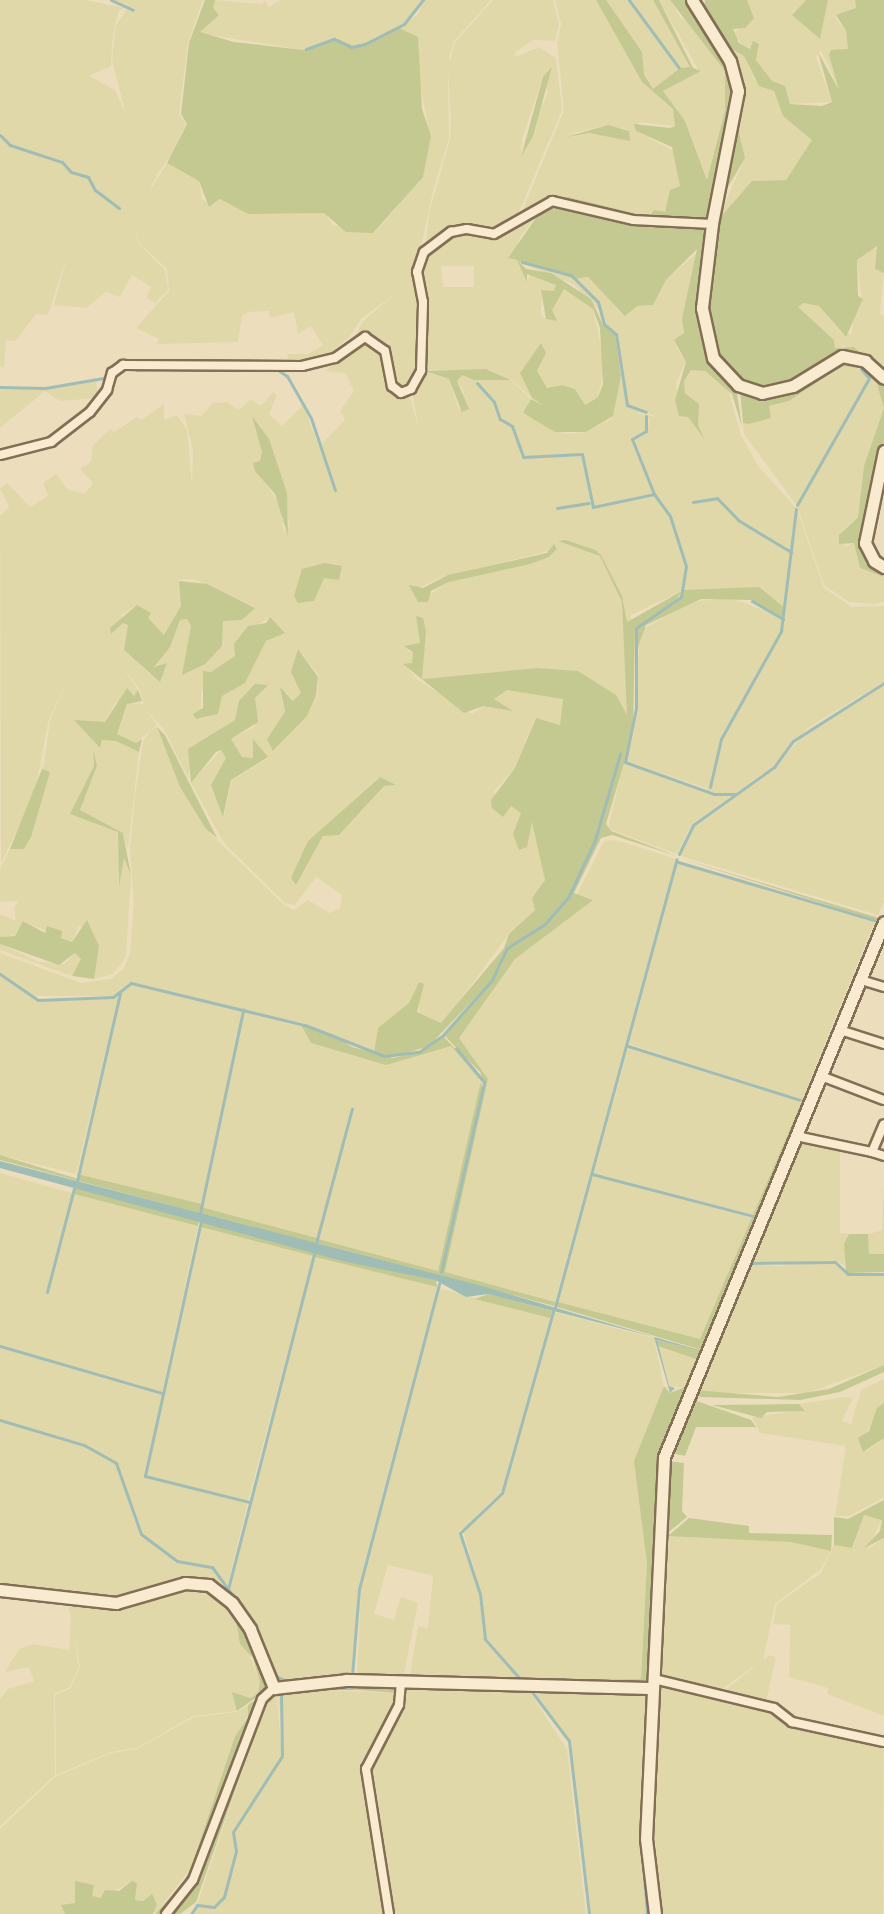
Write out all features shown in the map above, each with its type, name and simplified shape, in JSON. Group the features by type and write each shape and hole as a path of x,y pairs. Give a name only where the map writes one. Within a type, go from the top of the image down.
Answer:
{"street":[{"path":"692,0 730,61 738,91 712,224 702,318 709,348 724,373 747,389 774,393 836,357 850,356 884,378"},
{"path":"0,455 51,442 90,412 107,390 112,373 123,365 302,366 335,358 365,337 385,351 392,386 401,393 411,389 421,371 423,302 417,272 424,252 451,232 467,229 494,234 552,201 633,220 712,224"},
{"path":"884,451 865,535 870,556 884,567"},
{"path":"655,1914 646,1839 664,1457 882,935 884,922"},
{"path":"861,980 884,987"},
{"path":"840,1030 884,1044"},
{"path":"821,1076 884,1100"},
{"path":"872,1152 884,1124"},
{"path":"796,1136 884,1156"},
{"path":"0,1590 116,1603 185,1583 209,1585 232,1603 250,1629 274,1688"},
{"path":"0,1600 13,1591"},
{"path":"166,1914 193,1880 262,1699 274,1688 315,1681 653,1683 774,1708 792,1722 884,1742"},
{"path":"389,1914 366,1769 399,1705 401,1683"}],"shaded area":[{"path":"0,0 86,0 125,8 119,11 115,25 111,66 89,76 115,90 125,112 112,60 116,25 129,6 112,0 203,0 188,43 179,114 186,124 149,192 167,163 191,173 199,181 202,199 212,206 220,199 248,214 325,213 333,225 374,233 415,185 428,125 419,80 418,38 399,28 418,14 424,0 491,0 454,41 449,64 455,42 493,0 553,0 559,24 555,41 534,40 515,52 515,57 539,47 556,58 562,110 515,221 495,232 467,228 426,245 429,213 450,139 448,71 449,139 434,187 416,271 411,282 361,319 350,336 320,361 288,361 287,354 307,354 323,345 311,326 298,334 294,312 270,318 269,311 248,312 242,316 238,342 157,344 159,339 136,328 169,291 167,269 139,243 136,231 138,243 165,270 168,290 155,303 146,298 151,287 132,275 120,297 106,292 86,308 54,305 67,257 48,315 36,314 16,341 6,340 4,368 0,366 0,136 10,145 30,150 10,144 0,134","holes":["543,77 548,92 521,156 522,139"]},
{"path":"215,0 262,4 265,0 269,7 281,0 423,0 404,23 364,44 352,46 334,38 303,50 204,34 200,31 203,26 219,15 213,8"},
{"path":"555,0 596,0 642,82 673,109 675,126 639,122 636,131 674,151 680,186 665,212 629,215 568,197 540,202 521,214 564,110 557,43 561,24","holes":["603,126 626,129 630,141 589,133 566,135"]},
{"path":"606,0 628,0 633,5 630,0 653,0 690,67 679,68 653,89"},
{"path":"659,0 670,0 681,18 691,22 725,71 725,111 708,181 685,121 663,91 699,71"},
{"path":"747,0 806,0 793,13 820,38 828,0 855,0 856,8 835,17 846,31 848,49 829,55 839,90 821,50 816,57 832,102 790,104 785,86 772,81 756,60 759,49 743,46 733,33 754,18"},
{"path":"727,47 744,56 755,80 774,91 783,116 813,140 786,180 752,181 717,221 745,158 738,128 742,107"},
{"path":"543,208 520,237 513,259 570,276 597,302 599,310 573,284 518,262 527,281 530,274 557,285 554,291 542,290 541,315 546,319 564,289 593,309 605,365 598,397 584,405 575,389 562,385 547,388 537,372 542,363 521,373 532,398 512,380 490,370 422,370 419,272 437,241 467,231 500,234","holes":["441,266 474,266 474,287 443,287"]},
{"path":"873,246 878,250 875,269 884,273 880,314 884,316 884,370 845,346 835,348 834,340 797,307 804,302 819,306 843,335 852,333 853,315 862,303 857,260"},
{"path":"700,250 682,319 684,333 676,347 686,362 676,382 679,416 688,417 705,439 698,425 698,404 685,392 684,380 691,369 705,371 728,389 741,435 759,467 797,509 824,588 852,607 884,606 884,682 809,727 773,766 692,824 677,854 608,829 624,762 700,789 708,789 626,761 634,733 640,631 691,602 730,598 777,615 783,620 781,631 785,618 792,552 794,517 785,608 753,591 683,590 687,566 671,516 655,493 633,439 647,431 650,420 647,417 646,430 631,439 654,494 669,516 686,566 682,591 631,615 627,718 615,695 578,671 538,668 421,679 426,632 417,617 420,644 406,651 413,652 412,664 404,664 417,679 472,714 483,706 505,705 493,699 507,690 563,698 560,725 535,718 515,768 494,791 503,816 511,806 522,813 513,834 527,847 531,820 539,841 545,880 532,898 535,910 509,934 447,1018 440,1023 419,1015 419,982 409,1003 378,1028 374,1053 305,1024 131,982 113,996 32,996 38,1000 86,1000 113,997 119,995 76,1174 0,1155 0,953 81,983 111,979 124,968 130,953 134,904 130,849 143,741 151,730 136,743 117,734 128,703 144,704 139,689 122,666 138,690 134,696 128,692 120,704 116,702 105,722 82,725 97,746 103,740 116,741 139,752 128,849 123,833 80,810 97,767 93,752 94,766 74,809 78,816 114,829 120,837 118,886 124,857 131,875 126,957 113,974 94,979 99,946 79,925 72,942 23,921 15,935 0,937 0,914 16,921 14,907 19,901 0,902 0,869 10,849 24,849 31,837 49,772 42,769 50,720 67,681 49,719 34,796 1,863 0,516 9,507 0,488 7,483 30,507 48,496 43,483 56,474 67,489 85,494 93,483 80,469 91,462 93,445 110,429 114,432 137,417 141,420 164,404 164,420 177,415 187,430 192,484 193,450 184,414 201,416 213,403 227,402 239,410 250,399 261,406 273,392 277,395 269,414 282,426 303,405 326,465 321,444 345,420 340,411 354,391 345,373 325,371 366,340 379,347 387,389 399,395 409,394 419,429 412,392 425,371 449,379 459,410 464,392 457,381 462,374 474,380 511,380 531,399 523,414 565,434 586,432 611,419 621,376 627,405 646,413 637,413 657,417 628,404 616,333 604,324 598,302 575,279 588,277 625,315 637,306 653,305 666,280","holes":["260,425 286,499 289,527 284,532 280,506 262,477 262,445 255,429","557,549 549,557 449,582 418,602 417,589 442,577","193,579 255,607 242,620 223,621 222,646 183,675 191,626 187,619 180,619 151,675 124,650 128,625 121,615 137,605 150,613 147,618 164,636 181,607 179,580","270,617 289,637 285,633 266,641 251,671 222,695 218,714 201,719 201,693 211,672 235,656 234,644","299,650 319,676 317,696 307,716 274,751 268,740 285,713 281,697 286,692 294,701 301,693","252,689 254,727 231,739 242,757 253,758 253,739 268,758 232,780 224,816 218,774 226,758 221,750 191,783 224,843 285,903 295,905 316,877 342,895 340,908 330,913 308,900 294,910 284,905 206,829 157,727 151,730 157,725 148,712 164,729 188,778 195,744 218,735 235,720","379,777 394,785 384,785 348,826 323,836 301,877 308,841"]},
{"path":"417,275 419,371 404,390 395,386 387,351 377,338 368,333 353,340 363,321"},
{"path":"841,366 856,366 868,378 799,503 869,378 868,374 882,392 884,408 864,466 858,516 843,530 845,547 854,543 860,568 884,577 884,602 874,604 849,602 824,585 797,506 744,434 743,423 766,420 769,406 780,404"},
{"path":"96,380 98,398 60,401 45,391 0,428 0,388 45,389"},
{"path":"884,684 884,902 878,915 680,856 694,825 774,768 809,729"},
{"path":"616,840 676,859 555,1302 445,1273 488,1079 459,1038 515,959 592,899 577,894 604,841"},
{"path":"678,862 875,921 802,1100 629,1044"},
{"path":"0,944 39,962 64,964 75,953 81,959 72,976 0,950"},
{"path":"131,984 301,1025 311,1043 383,1064 451,1046 478,1075 481,1089 438,1271 318,1239 352,1108 317,1238 201,1207 202,1204 77,1174 120,994"},
{"path":"628,1048 801,1102 755,1215 594,1173"},
{"path":"805,1139 840,1149 840,1233 849,1234 844,1265 835,1261 797,1264 835,1263 846,1274 884,1274 884,1365 807,1393 698,1393 694,1390 750,1264 790,1265 749,1262"},
{"path":"0,1173 72,1193 48,1294 74,1194 198,1226 162,1392 0,1345"},
{"path":"593,1175 753,1218 700,1339 558,1302"},
{"path":"884,1183 884,1254 869,1254 868,1234 882,1230"},
{"path":"201,1227 313,1256 248,1501 146,1475"},
{"path":"315,1257 437,1287 358,1588 352,1675 286,1680 275,1676 258,1633 229,1589"},
{"path":"439,1288 550,1318 501,1493 459,1531 479,1594 484,1639 519,1680 410,1676 418,1626 428,1628 433,1576 388,1565 374,1614 394,1620 401,1597 418,1603 404,1674 357,1677 361,1590"},
{"path":"554,1312 654,1338 665,1392 637,1461 647,1563 641,1680 522,1679 486,1638 481,1592 462,1528 503,1494"},
{"path":"658,1346 696,1359 685,1388 669,1386"},
{"path":"0,1348 162,1395 144,1477 248,1502 227,1588 213,1566 177,1561 141,1533 116,1462 84,1444 0,1419"},
{"path":"884,1379 884,1403 865,1434 867,1451 884,1438 884,1497 850,1516 835,1516 846,1446 760,1433 752,1417 805,1410 799,1404 846,1397 853,1398 842,1421 851,1424 861,1390"},
{"path":"0,1421 84,1445 115,1463 140,1534 177,1562 212,1568 221,1583 120,1600 0,1587"},
{"path":"864,1515 882,1519 867,1550 884,1538 884,1716 827,1694 828,1688 789,1677 790,1625 773,1624 777,1604 821,1573 834,1545 853,1548"},
{"path":"680,1534 791,1542 831,1551 821,1569 775,1604 763,1660 721,1690 661,1676 668,1536"},
{"path":"201,1586 218,1596 236,1620 260,1682 258,1694 250,1698 233,1693 237,1711 193,1716 137,1748 111,1752 56,1775 55,1695 70,1689 80,1667 68,1604 130,1607"},
{"path":"71,1617 79,1667 70,1687 54,1694 55,1775 0,1826 0,1699 8,1689 34,1681 29,1667 5,1672 19,1649 33,1644 69,1650"},
{"path":"769,1655 776,1657 766,1702 723,1692"},
{"path":"661,1684 775,1711 792,1724 884,1744 883,1914 661,1914 654,1825"},
{"path":"305,1689 397,1693 395,1708 364,1764 386,1914 191,1914 197,1906 214,1908 225,1897 236,1851 233,1832 284,1749 278,1695"},
{"path":"406,1690 529,1691 567,1749 586,1914 391,1914 369,1769"},
{"path":"533,1691 646,1695 640,1830 646,1914 591,1914 570,1741"},
{"path":"277,1697 282,1755 232,1832 235,1851 224,1897 213,1907 197,1905 267,1699"},
{"path":"248,1705 248,1718 235,1736 192,1866 157,1912 153,1912 157,1901 135,1900 136,1889 128,1884 101,1898 92,1897 90,1891 75,1896 75,1903 62,1906 65,1914 0,1914 0,1829 55,1777 111,1753 137,1749 194,1717 237,1712"}],"green space":[{"path":"205,0 215,0 213,8 219,15 200,32 234,42 303,50 338,39 356,47 399,28 418,37 422,109 431,136 423,177 373,233 346,232 324,213 248,214 220,199 209,207 199,181 167,163 187,124 181,114 189,43"},
{"path":"596,0 606,0 642,52 644,74 653,89 680,68 690,67 653,0 659,0 693,68 701,71 663,91 685,121 707,180 725,111 725,71 670,0 690,0 728,62 735,82 707,219 635,218 561,200 521,216 540,202 568,197 649,217 654,210 665,212 670,190 680,186 672,147 636,131 634,124 670,128 675,126 673,109 642,82"},
{"path":"705,0 747,0 754,18 745,28 733,29 739,43 750,49 753,41 759,44 756,60 772,81 785,86 790,104 822,106 832,102 818,52 839,90 829,55 831,50 848,49 846,31 836,15 856,8 855,0 884,0 884,273 875,269 877,246 857,260 858,296 863,299 846,337 819,306 804,303 798,307 834,340 835,348 854,347 884,374 855,354 787,386 750,388 720,364 705,326 714,224 740,95 704,10","holes":["728,47 744,56 759,86 774,91 783,116 812,140 786,180 752,181 718,220 728,187 745,158 738,128 743,83"]},
{"path":"806,0 828,0 820,39 792,15"},
{"path":"552,67 533,136 521,157 543,77"},
{"path":"608,125 629,131 630,141 589,133 566,137"},
{"path":"553,204 610,217 707,226 699,321 705,346 736,387 742,427 732,394 705,371 691,370 684,381 685,393 699,404 698,425 705,440 688,417 679,416 675,400 686,362 674,340 684,333 682,319 697,249 666,280 653,305 637,306 625,316 588,277 575,279 518,261 526,269 551,273 591,299 603,325 615,334 621,376 613,416 586,432 555,432 523,413 531,399 544,406 532,398 520,373 541,343 546,353 537,371 547,388 562,385 575,389 585,405 598,397 603,384 600,328 593,309 564,289 552,310 557,321 546,319 541,290 554,291 556,285 527,274 527,282 517,260 508,258 543,208"},
{"path":"860,361 884,383 884,408 877,384 861,368 841,366 789,401 769,406 771,418 743,423 740,389 770,396 833,362"},
{"path":"486,369 511,380 474,380 462,375 457,381 469,409 462,412 449,379 425,371"},
{"path":"884,408 884,441 863,534 884,577 860,568 854,543 839,544 839,535 858,517 864,466"},
{"path":"252,416 269,439 287,493 288,536 275,494 255,471 253,463 260,461 262,452"},
{"path":"566,540 601,555 622,596 627,622 682,591 674,603 635,628 633,733 606,824 611,831 677,856 612,835 601,838 574,893 593,900 515,959 459,1038 488,1079 445,1272 555,1302 554,1306 317,1243 318,1239 438,1271 481,1081 451,1046 386,1065 311,1043 301,1025 332,1034 352,1047 374,1053 378,1028 409,1003 419,982 424,984 417,1012 441,1023 504,948 509,934 535,910 532,898 545,880 532,822 527,847 519,850 513,834 521,813 511,806 503,817 492,808 491,800 515,768 536,718 560,725 563,699 507,690 494,699 513,711 483,706 464,713 403,664 412,663 413,652 404,646 420,643 416,616 423,618 426,632 422,679 538,668 578,671 616,695 627,715 622,602 600,556 558,541","holes":["506,952 493,980 444,1035 480,1072 484,1082 441,1272 482,1089 481,1076 443,1036 430,1047 419,1052 393,1058 376,1053 393,1057 429,1046 492,980"]},
{"path":"554,544 557,549 549,557 449,582 431,591 428,602 418,602 409,585 423,588 448,575 547,553"},
{"path":"324,563 342,566 339,580 324,578 314,601 298,603 294,596 302,569"},
{"path":"179,581 207,584 255,608 242,620 223,621 222,646 205,664 182,675 191,626 187,619 180,620 170,647 154,667 167,663 160,682 124,650 128,625 123,623 111,634 110,628 137,605 151,613 148,618 164,635 181,606"},
{"path":"759,587 785,608 784,618 752,600 701,599 646,625 636,653 638,625 675,604 683,590"},
{"path":"270,617 285,633 266,641 245,683 222,696 218,714 196,719 193,714 203,708 203,671 211,672 235,656 234,644 248,626 266,623"},
{"path":"298,649 318,677 316,696 307,716 273,751 267,739 285,712 280,687 293,701 301,693 291,672"},
{"path":"255,684 268,685 255,698 258,722 231,739 242,757 253,758 253,739 268,757 231,780 223,817 211,785 226,758 221,750 216,752 191,783 188,749 235,720 239,701"},
{"path":"127,688 134,696 138,690 142,701 127,704 117,734 136,743 142,739 139,752 116,741 102,740 100,748 74,720 105,722"},
{"path":"157,727 165,735 217,838 206,829 180,787"},
{"path":"93,749 97,766 80,810 123,833 131,875 124,858 119,887 118,832 70,814 94,766"},
{"path":"42,769 50,772 31,837 24,849 10,849"},
{"path":"380,777 396,785 384,786 339,835 323,836 296,885 291,878 308,841"},
{"path":"679,858 882,921 668,1437 652,1681 639,1686 414,1681 408,1674 521,1681 641,1679 647,1563 634,1461 664,1386 670,1393 685,1387 696,1359 658,1346 657,1340 702,1350 557,1307 558,1302 700,1339 879,921"},
{"path":"87,920 99,946 94,979 72,976 81,959 75,953 59,965 0,944 0,937 15,936 23,921 45,933 47,926 62,931 61,938 72,942"},
{"path":"799,1138 805,1139 694,1390 778,1397 829,1389 884,1365 884,1372 840,1392 800,1400 701,1397 690,1392"},
{"path":"0,1155 78,1179 77,1174 202,1204 199,1213 0,1160"},
{"path":"75,1188 199,1221 198,1226 74,1194"},
{"path":"200,1209 317,1238 315,1243 200,1213"},
{"path":"202,1221 314,1250 313,1256 201,1227"},
{"path":"849,1234 868,1234 869,1254 884,1254 884,1272 846,1273 844,1244"},
{"path":"316,1250 436,1280 437,1287 315,1257"},
{"path":"488,1294 552,1311 550,1318 475,1299"},
{"path":"694,1400 751,1420 756,1427 696,1427 685,1456 668,1452"},
{"path":"884,1403 884,1438 863,1452 858,1438 869,1431 877,1408"},
{"path":"799,1404 805,1411 767,1412 761,1418 712,1405"},
{"path":"668,1461 684,1463 682,1511 687,1517 665,1535"},
{"path":"884,1500 884,1538 864,1548 880,1531 882,1520 864,1515 852,1548 834,1545 834,1517 848,1519"},
{"path":"689,1518 749,1526 749,1533 832,1535 831,1551 791,1542 668,1536"},
{"path":"668,1536 660,1676 718,1691 657,1678 665,1539"},
{"path":"187,1584 201,1584 217,1591 260,1651 271,1687 237,1711 232,1692 250,1698 258,1694 260,1682 253,1658 240,1644 236,1620 208,1588 195,1587 124,1608 68,1604 68,1600 127,1604"},
{"path":"315,1684 398,1688 397,1705 365,1772 387,1914 364,1770 397,1693 321,1687 280,1692 267,1699 196,1902 180,1914 169,1914 196,1877 267,1694"},
{"path":"258,1698 191,1879 163,1914 155,1914 182,1885 192,1865 235,1736 248,1718 248,1705"},
{"path":"75,1881 94,1885 92,1896 101,1898 105,1890 119,1891 132,1881 137,1883 135,1900 143,1901 152,1894 157,1904 153,1914 65,1914 61,1905 75,1903"}],"water":[{"path":"0,1161 482,1286 702,1351 657,1340 669,1386 675,1388 670,1393 654,1337 488,1294 466,1297 435,1280 342,1261 0,1168"}],"waterway":[{"path":"111,0 133,10"},
{"path":"306,49 334,39 351,47 365,44 404,24 423,0"},
{"path":"629,0 679,68"},
{"path":"0,135 10,145 62,162 71,172 88,177 95,190 119,208"},
{"path":"522,262 571,275 598,302 604,324 616,334 627,405 646,412"},
{"path":"136,370 160,369"},
{"path":"171,369 278,370 287,376 311,418 335,490"},
{"path":"797,505 869,378 861,369"},
{"path":"0,387 45,388 109,377"},
{"path":"477,383 494,402 500,419 512,426 523,457 582,454 593,507 654,494"},
{"path":"646,416 646,431 632,439 654,494 670,516 686,566 681,597 636,628 636,708 625,762 714,794 735,794"},
{"path":"693,502 717,498 738,520 791,552"},
{"path":"557,508 589,503"},
{"path":"710,787 721,739 781,631 796,509"},
{"path":"752,601 783,619"},
{"path":"679,854 693,825 774,767 793,741 884,683"},
{"path":"0,974 38,1000 113,997 131,983 305,1025 384,1056 419,1052 443,1035 492,980 507,948 545,924 568,898 595,840 620,754"},
{"path":"555,1307 677,859"},
{"path":"678,862 877,921"},
{"path":"77,1181 120,993"},
{"path":"200,1213 243,1010"},
{"path":"628,1046 800,1100"},
{"path":"441,1272 484,1082 456,1048"},
{"path":"316,1243 352,1109"},
{"path":"592,1174 753,1216"},
{"path":"47,1292 74,1188"},
{"path":"201,1221 145,1476 249,1502"},
{"path":"228,1589 315,1250"},
{"path":"716,1343 750,1263 835,1262 848,1274 884,1274"},
{"path":"352,1676 359,1589 439,1283"},
{"path":"521,1680 485,1639 480,1594 460,1533 502,1493 553,1311"},
{"path":"0,1346 162,1393"},
{"path":"0,1420 84,1445 116,1463 141,1534 177,1561 212,1567 251,1621"},
{"path":"257,1631 267,1657"},
{"path":"274,1675 286,1681 337,1676"},
{"path":"540,1680 565,1679"},
{"path":"324,1688 352,1688"},
{"path":"532,1692 569,1741 589,1914"},
{"path":"191,1914 197,1905 214,1907 224,1897 236,1851 233,1832 282,1756 281,1693"},
{"path":"641,1832 647,1696"},
{"path":"641,1839 647,1914"}]}
